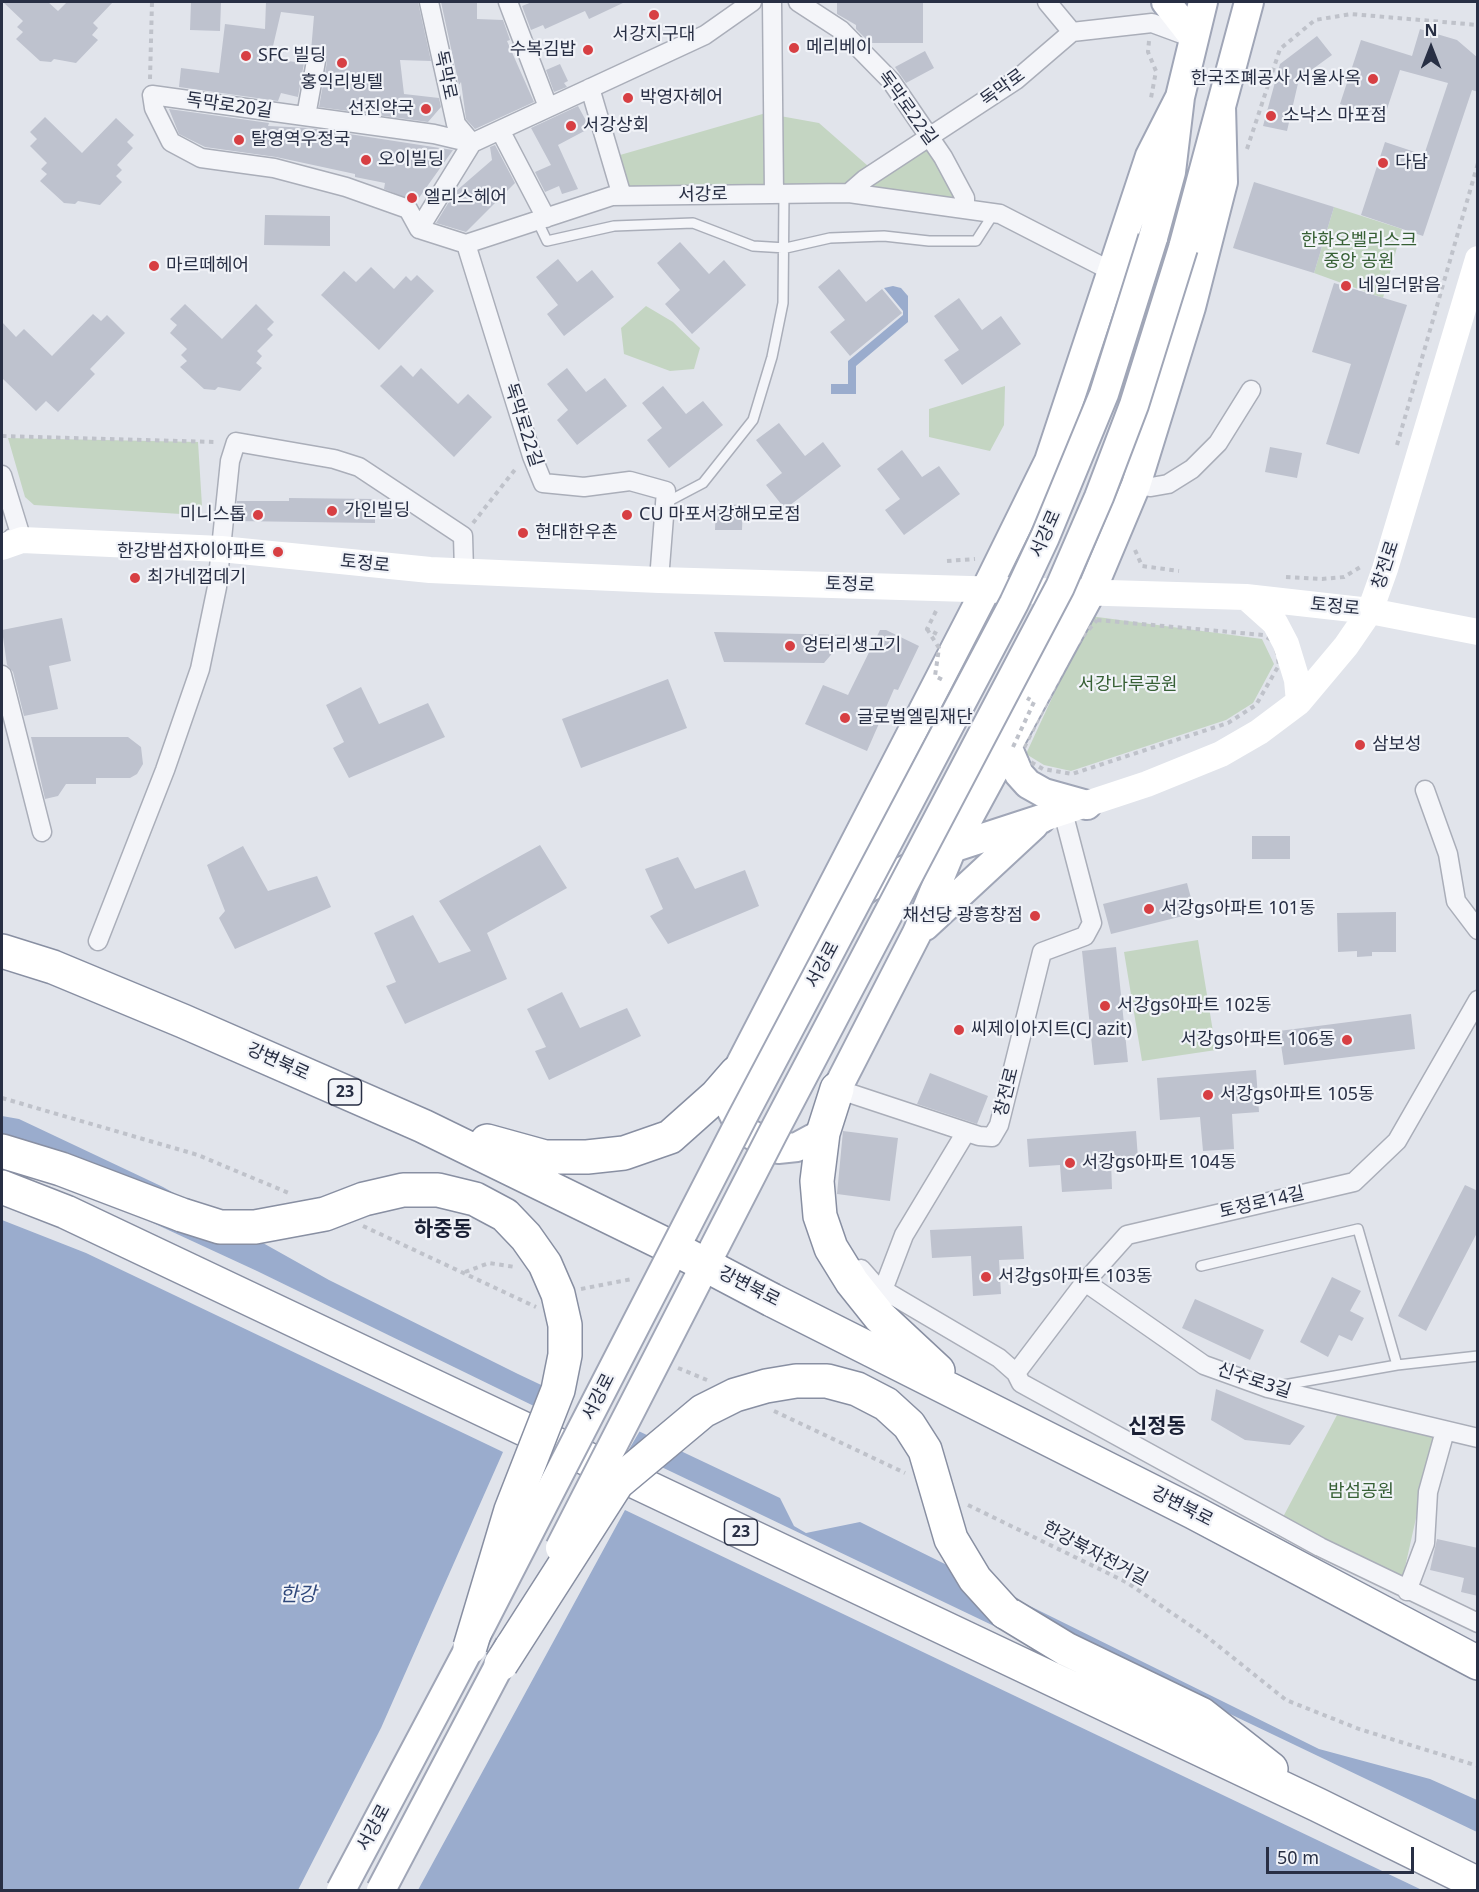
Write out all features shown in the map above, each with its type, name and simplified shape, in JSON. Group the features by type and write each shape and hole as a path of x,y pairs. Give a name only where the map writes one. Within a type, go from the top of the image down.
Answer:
{"highway":[{"name":"강변북로","path":"2,951 53,967 183,1021 423,1126 681,1252 966,1396 1193,1512 1478,1663"},
{"path":"423,1126 545,1157 587,1157 624,1153 670,1137 716,1096 736,1073"},
{"path":"837,1089 823,1133 817,1181 820,1216 831,1248 852,1282 880,1317 966,1396"},
{"path":"2,1151 220,1227 285,1224 404,1190 438,1190 475,1199 505,1215 526,1237 545,1264 558,1294 566,1325 566,1355 558,1390 511,1510 470,1647"},
{"name":"23","path":"2,1187 66,1212 1318,1805 1478,1884"},
{"path":"501,1664 617,1483 703,1411 756,1389 796,1381 827,1381 857,1389 886,1404 909,1425 926,1450 951,1539 975,1580 1005,1612 1066,1649 1201,1714 1318,1805"}],"main road":[{"path":"1167,2 1194,38"},
{"name":"서강로","path":"341,1890 470,1647 742,1118 1014,603 1045,537 1104,394 1129,321 1172,172 1180,97 1203,2"},
{"name":"서강로","path":"381,1890 501,1664 767,1144 1060,587 1099,497 1134,405 1183,248 1249,2"},
{"path":"823,1133 797,1147 778,1149 741,1129 729,1105 736,1073 986,589 1049,461 1150,156 1180,97"},
{"path":"837,1089 916,933 952,848 1010,746 1091,592 1136,485 1191,307 1223,182 1221,106"},
{"name":"창전로","path":"1064,812 1203,763 1259,732 1299,702 1346,646 1370,611 1385,569 1478,259"},
{"name":"토정로","path":"8,541 221,549 464,571 659,580 1246,597 1370,611 1478,632"},
{"path":"1246,597 1275,623 1286,644 1297,680 1299,702"},
{"path":"1010,746 1019,774 1028,784 1044,793 1064,812"},
{"path":"809,930 869,887 952,848 1064,812"},
{"path":"916,933 1064,812"}],"street":[{"name":"독막로","path":"429,2 456,124 472,143"},
{"path":"508,2 548,107"},
{"path":"420,229 472,143 705,35 752,2"},
{"path":"772,2 779,194"},
{"name":"독막로22길","path":"798,2 828,9 841,30 891,81 965,198 965,209"},
{"path":"1047,2 1072,32 1152,23 1194,38"},
{"name":"독막로","path":"849,192 865,179 1016,80 1072,32"},
{"path":"306,116 316,61"},
{"path":"590,88 622,196"},
{"name":"독막로20길","path":"152,95 434,134 472,143"},
{"path":"152,95 154,108 171,142 201,158 274,168 346,187 408,209 420,229 466,244"},
{"path":"500,130 542,219"},
{"name":"서강로","path":"466,244 612,196 849,192 1000,214 1113,272"},
{"name":"독막로22길","path":"466,244 532,456 543,483 584,487 630,481 666,491 665,504"},
{"path":"1136,485 1151,487 1168,484 1192,468 1218,443 1251,390"},
{"path":"98,941 165,770 200,669 221,549 230,461 236,442 334,459 359,467 463,536 464,571"},
{"path":"2,475 8,541"},
{"path":"659,580 665,504"},
{"path":"2,675 9,741 42,832"},
{"path":"1425,790 1448,854 1456,901 1478,930"},
{"name":"창전로","path":"837,1089 966,1132 992,1137 999,1125 1042,952 1085,936 1092,923 1064,812"},
{"name":"토정로14길","path":"1016,1373 1085,1282 1127,1235 1354,1182 1397,1141 1470,1030 1478,1000"},
{"path":"884,1290 904,1234 966,1132"},
{"path":"817,1181 833,1209 838,1233 849,1253 874,1285 999,1358 1016,1373 1021,1383 1188,1476 1407,1591 1478,1623"},
{"name":"신수로3길","path":"1085,1282 1204,1365 1268,1388 1478,1438"},
{"path":"1407,1591 1425,1543 1428,1492 1445,1431"}],"lane":[{"path":"665,504 703,483 753,420 772,357 783,303 786,248 779,194"},
{"path":"542,219 547,241 614,226 693,222 753,246 786,248 830,238 884,236 929,241 976,241 994,213"},
{"path":"1201,1266 1358,1229 1397,1365"},
{"path":"1268,1388 1397,1365 1478,1356"}],"path":[{"path":"152,2 149,67 152,95"},
{"path":"1245,154 1280,49 1315,20 1351,14 1478,26"},
{"path":"1396,449 1478,163"},
{"path":"2,436 236,442"},
{"path":"463,536 514,469 532,456"},
{"path":"1133,541 1137,559 1142,566 1184,571"},
{"path":"1276,576 1322,579 1344,577 1357,570 1369,559"},
{"path":"1097,620 1263,635 1275,642 1278,654 1279,665 1256,705 1228,723 1072,774 1042,769 1020,756 1052,692 1074,647 1097,620"},
{"path":"927,629 939,648 935,676 945,681"},
{"path":"1010,746 1034,702 1027,698"},
{"path":"691,1373 713,1383"},
{"path":"767,1408 906,1474"},
{"name":"한강북자전거길","path":"958,1500 1126,1582 1206,1636 1287,1701 1359,1729 1478,1766"}],"green space":[{"path":"766,113 766,188 629,188 620,155"},
{"path":"780,116 819,123 868,166 848,186 780,188"},
{"path":"928,144 961,203 858,189"},
{"name":"한화오벨리스크 중앙 공원","path":"1334,207 1402,229 1383,298 1314,273"},
{"path":"646,306 673,322 700,348 694,369 670,371 624,354 621,328"},
{"path":"1005,386 1004,425 990,451 929,437 929,409"},
{"path":"8,438 198,442 202,506 181,514 34,505 25,497"},
{"name":"서강나루공원","path":"1090,616 1262,639 1274,664 1253,703 1226,720 1071,771 1044,765 1026,754"},
{"path":"1198,940 1216,1050 1142,1061 1124,952"},
{"name":"밤섬공원","path":"1337,1415 1434,1437 1402,1581 1283,1517"}],"water":[{"path":"893,286 901,288 908,296 908,322 856,366 856,394 831,394 831,384 848,384 848,361 903,315 903,311 884,288"},
{"name":"한강","path":"2,1116 19,1119 163,1187 329,1280 518,1374 780,1498 794,1526 806,1533 860,1522 1319,1749 1430,1779 1477,1800 1477,1890 2,1890"}],"pier":[{"path":"2,1160 112,1204 257,1271 538,1408 562,1391 641,1429 628,1451 1199,1724 1207,1703 1477,1832 1477,1890 1422,1890 625,1510 418,1890 298,1890 381,1728 503,1452 86,1253 2,1220"}],"building":[{"path":"3,2 48,2 58,11 67,2 113,2 93,23 98,28 92,35 98,40 76,63 54,59 51,62 40,61 16,39 23,32 17,27 23,21"},
{"path":"191,2 221,2 220,31 190,30"},
{"path":"266,2 418,2 431,61 400,60 404,94 439,98 441,107 428,122 319,107 327,62 323,52 311,51 314,16 281,12 270,59 304,63 298,97 281,93 278,101 179,87 181,68 219,73 225,24 265,29"},
{"path":"441,2 477,2 477,19 503,20 510,40 507,41 534,102 475,129 466,119 461,82 459,85"},
{"path":"532,2 625,2 589,19 585,11 545,29 543,25 531,30 522,6"},
{"path":"837,2 923,2 923,43 870,43 856,29 856,25 837,14"},
{"path":"1420,29 1457,40 1478,58 1478,92 1472,90 1423,236 1361,215 1385,142 1424,155 1448,83 1400,70 1384,118 1340,104 1361,40 1412,56"},
{"path":"1317,36 1332,55 1299,79 1287,131 1263,126 1280,64"},
{"path":"925,51 934,68 906,83 895,67"},
{"path":"560,64 568,81 564,83 567,87 554,92 546,70"},
{"path":"578,106 590,128 558,145 578,189 562,194 559,186 545,192 535,172 551,165 531,128"},
{"path":"169,109 269,123 268,126 310,128 453,150 416,202 384,189 385,183 355,177 355,174 276,157 205,147 179,134"},
{"path":"45,117 82,153 116,118 134,135 127,142 133,148 117,165 122,170 116,176 122,182 100,205 78,201 75,204 64,203 40,181 47,174 41,169 47,163 30,146 37,139 30,132"},
{"path":"495,145 515,183 466,232 436,223 455,192 492,160 490,147"},
{"path":"1254,182 1334,207 1314,273 1233,248"},
{"path":"265,215 330,216 330,246 264,245"},
{"path":"680,242 709,274 724,260 746,285 692,334 665,304 680,290 657,263"},
{"path":"558,259 577,282 592,270 614,297 564,336 547,314 558,305 536,277"},
{"path":"371,267 394,289 406,276 411,281 417,275 434,291 379,350 321,295 344,271 356,282"},
{"path":"839,269 866,302 882,289 902,313 850,356 830,332 845,320 818,287"},
{"path":"1334,283 1407,305 1359,454 1326,444 1351,364 1312,352"},
{"path":"959,298 982,330 1001,316 1021,344 962,385 944,360 959,350 934,316"},
{"path":"185,304 222,339 256,304 274,322 267,329 273,335 257,351 262,356 256,363 262,368 240,391 218,387 215,390 204,389 180,367 187,361 181,355 187,349 170,333 177,325 170,319"},
{"path":"93,314 101,321 107,315 125,333 90,369 95,374 58,412 46,401 36,411 2,378 2,322 16,337 24,329 52,356"},
{"path":"401,365 413,377 421,368 458,404 468,394 492,417 454,457 380,386"},
{"path":"567,368 586,392 605,378 627,406 577,445 557,420 568,410 547,384"},
{"path":"663,386 686,414 703,401 723,425 669,468 647,440 662,428 642,403"},
{"path":"779,423 805,456 823,442 841,466 785,509 766,485 782,473 756,440"},
{"path":"1270,447 1302,453 1297,478 1265,472"},
{"path":"902,450 922,477 939,466 960,494 904,535 885,510 900,499 877,469"},
{"name":"가인빌딩","path":"289,498 375,499 375,523 235,521 237,501 289,501"},
{"path":"716,504 743,505 742,530 715,530"},
{"path":"62,618 71,661 49,666 58,709 24,716 13,672 7,665 2,630"},
{"path":"880,630 886,630 919,646 898,690 894,689 867,751 805,724 823,685 848,695"},
{"path":"714,632 848,635 824,663 724,662"},
{"path":"668,679 687,728 581,768 562,719"},
{"path":"361,687 379,724 428,703 445,737 349,778 333,748 344,742 326,705"},
{"path":"31,737 128,737 141,747 143,764 137,774 130,778 96,778 96,784 66,784 58,796 45,799"},
{"path":"1252,836 1290,836 1290,859 1252,859"},
{"path":"540,845 567,888 487,933 507,979 405,1024 386,986 396,982 374,933 413,915 439,963 471,951 439,901"},
{"path":"243,846 268,891 317,876 331,907 235,949 219,918 225,911 207,865"},
{"path":"678,857 695,889 745,870 759,906 668,944 650,916 663,909 645,869"},
{"name":"서강gs아파트 101동","path":"1187,883 1195,913 1111,934 1103,904"},
{"path":"1396,912 1396,952 1372,952 1372,956 1357,957 1357,951 1338,952 1337,913"},
{"name":"서강gs아파트 102동","path":"1116,947 1128,1062 1094,1065 1082,951"},
{"path":"562,992 580,1028 627,1008 641,1036 549,1080 535,1051 546,1047 527,1009"},
{"name":"서강gs아파트 106동","path":"1411,1014 1415,1049 1284,1065 1279,1031"},
{"name":"서강gs아파트 105동","path":"1256,1070 1259,1112 1232,1114 1234,1149 1203,1151 1200,1117 1160,1120 1157,1078"},
{"path":"930,1073 988,1096 977,1124 917,1104"},
{"path":"843,1131 898,1138 890,1201 837,1194"},
{"name":"서강gs아파트 104동","path":"1136,1131 1138,1159 1111,1161 1112,1189 1062,1192 1060,1165 1029,1167 1027,1139"},
{"path":"1465,1185 1478,1191 1478,1231 1426,1331 1398,1316"},
{"name":"서강gs아파트 103동","path":"1022,1226 1024,1259 999,1260 1001,1294 973,1296 971,1256 932,1258 930,1230"},
{"path":"1332,1277 1361,1291 1350,1311 1364,1318 1352,1341 1339,1335 1328,1357 1300,1342"},
{"path":"1195,1299 1264,1330 1250,1360 1182,1328"},
{"path":"1216,1389 1305,1426 1290,1445 1245,1440 1211,1420"},
{"path":"1437,1539 1478,1548 1478,1596 1461,1592 1464,1578 1430,1570"}],"place":[{"name":"서강지구대","path":"654,15"},
{"name":"메리베이","path":"794,48"},
{"name":"수복김밥","path":"588,50"},
{"name":"SFC 빌딩","path":"246,56"},
{"name":"홍익리빙텔","path":"342,63"},
{"name":"한국조폐공사 서울사옥","path":"1373,79"},
{"name":"박영자헤어","path":"628,98"},
{"name":"선진약국","path":"426,109"},
{"name":"소낙스 마포점","path":"1271,116"},
{"name":"서강상회","path":"571,126"},
{"name":"탈영역우정국","path":"239,140"},
{"name":"오이빌딩","path":"366,160"},
{"name":"다담","path":"1383,163"},
{"name":"엘리스헤어","path":"412,198"},
{"name":"마르떼헤어","path":"154,266"},
{"name":"네일더맑음","path":"1346,286"},
{"name":"가인빌딩","path":"332,511"},
{"name":"미니스톱","path":"258,515"},
{"name":"CU 마포서강해모로점","path":"627,515"},
{"name":"현대한우촌","path":"523,533"},
{"name":"한강밤섬자이아파트","path":"278,552"},
{"name":"최가네껍데기","path":"135,578"},
{"name":"엉터리생고기","path":"790,646"},
{"name":"글로벌엘림재단","path":"845,718"},
{"name":"삼보성","path":"1360,745"},
{"name":"서강gs아파트 101동","path":"1149,909"},
{"name":"채선당 광흥창점","path":"1035,916"},
{"name":"서강gs아파트 102동","path":"1105,1006"},
{"name":"씨제이아지트(CJ azit)","path":"959,1030"},
{"name":"서강gs아파트 106동","path":"1347,1040"},
{"name":"서강gs아파트 105동","path":"1208,1095"},
{"name":"서강gs아파트 104동","path":"1070,1163"},
{"name":"서강gs아파트 103동","path":"986,1277"}],"district":[{"name":"하중동","path":"443,1230"},
{"name":"신정동","path":"1157,1427"}]}
